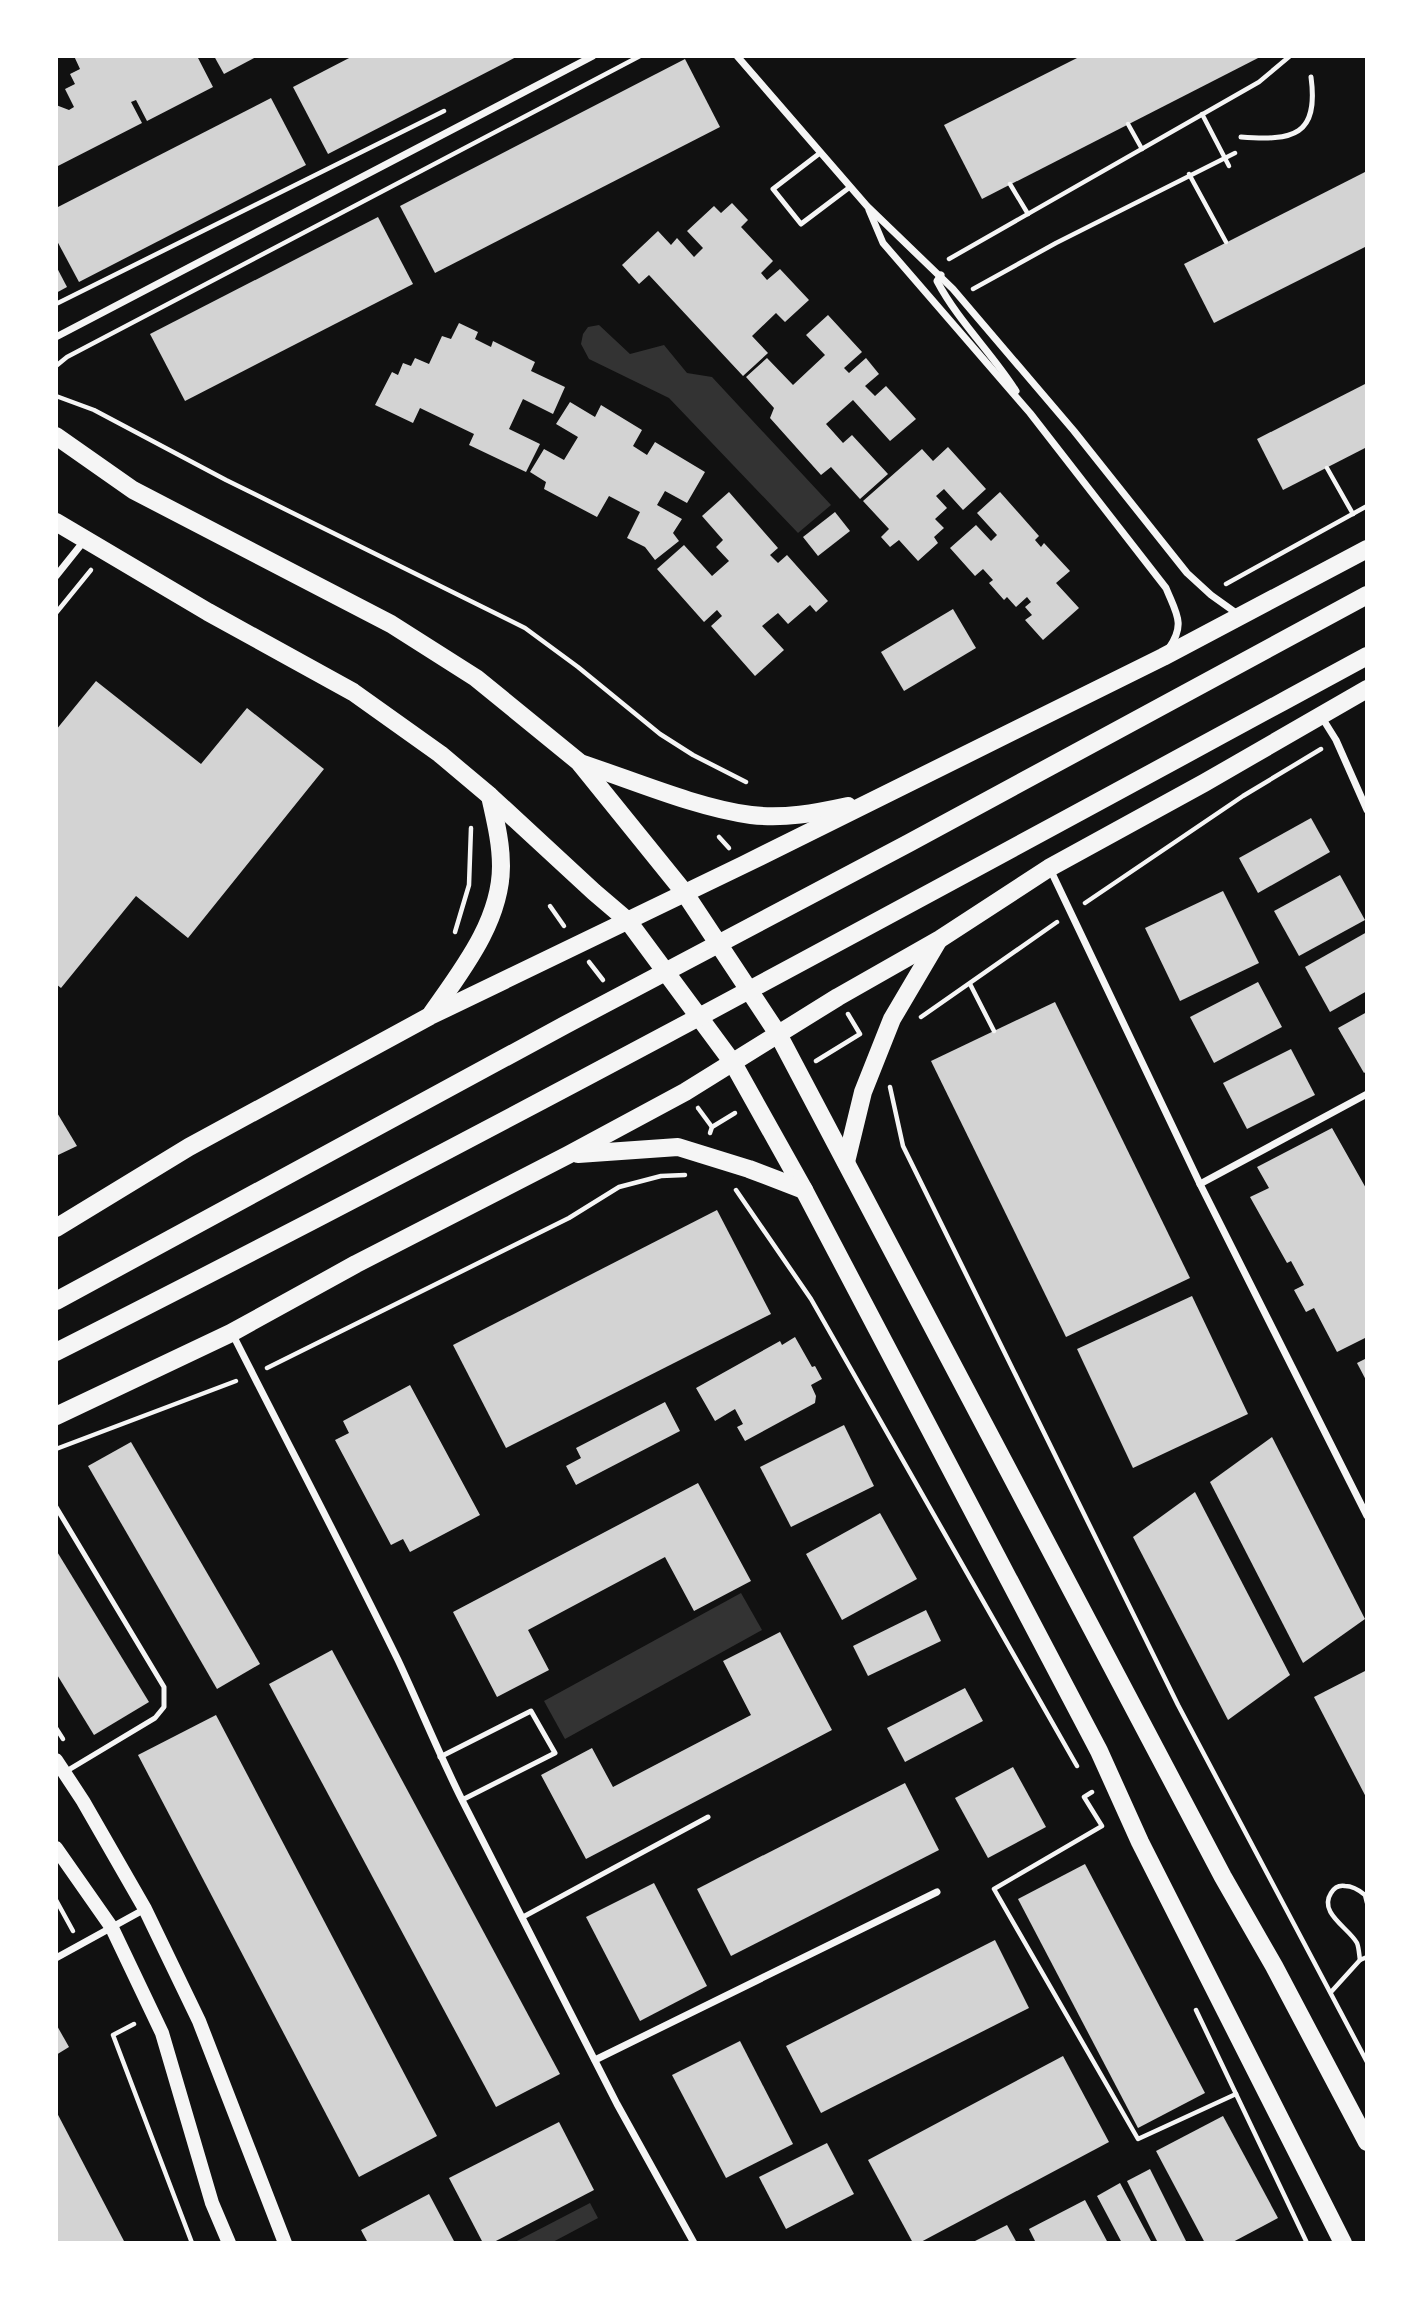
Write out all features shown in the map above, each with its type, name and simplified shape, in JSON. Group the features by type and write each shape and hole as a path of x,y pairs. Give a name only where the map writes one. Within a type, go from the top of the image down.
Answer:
{"main road":[{"path":"56,436 133,490 313,582 401,631 476,678 579,762 684,892 778,1034 1223,1877 1274,1966 1367,2142"},
{"path":"56,522 208,612 353,692 440,754 491,796 628,921 733,1063 804,1190 1099,1751 1140,1842 1343,2243"},
{"path":"56,1228 189,1147 430,1016 872,802 1163,657 1367,549"},
{"path":"56,1301 1367,595"},
{"path":"56,1352 373,1189 872,926 1367,656"},
{"path":"56,1416 231,1333 356,1264 685,1092 940,939 1049,868 1367,689"},
{"path":"579,762 693,801 751,815 801,816 872,802"},
{"path":"430,1016 467,963 484,931 495,902 501,869 499,838 491,796"},
{"path":"846,1162 863,1092 892,1019 940,939"},
{"path":"568,1155 678,1147 749,1169 804,1190"},
{"path":"56,1760 145,1909 200,2021 285,2243"},
{"path":"56,1848 112,1928 162,2034 212,2203 229,2243"}],"street":[{"path":"56,337 593,56"},
{"path":"737,56 867,206 941,275 1074,430 1187,573 1239,615"},
{"path":"867,206 883,243 1030,413 1166,588 1180,623 1177,636 1163,657"},
{"path":"941,275 937,281 947,300 999,364 1030,413"},
{"path":"56,576 86,539"},
{"path":"1321,715 1336,740 1367,810"},
{"path":"1049,868 1200,1184 1367,1516"},
{"path":"1200,1184 1367,1094"},
{"path":"231,1333 373,1610 418,1702 440,1757 595,2060 694,2243"},
{"path":"595,2060 937,1892"},
{"path":"56,1958 145,1909"}],"lane":[{"path":"1241,137 1266,139 1290,136 1308,122 1314,101 1311,77"},
{"path":"820,153 774,189 801,224 850,187"},
{"path":"56,1507 164,1687 164,1707 155,1718 65,1772"},
{"path":"440,1757 531,1711 555,1753 462,1800"},
{"path":"523,1917 708,1816"}],"path":[{"path":"56,366 640,56"},
{"path":"943,262 1259,82 1290,56"},
{"path":"56,304 454,106"},
{"path":"1202,114 1229,166"},
{"path":"1128,124 1142,149"},
{"path":"970,291 1056,243 1239,150"},
{"path":"1189,174 1226,243"},
{"path":"1010,184 1028,214"},
{"path":"56,396 94,410 525,628 660,734 693,755 746,782"},
{"path":"1327,468 1353,513"},
{"path":"1225,585 1367,506"},
{"path":"70,559 103,576"},
{"path":"56,613 91,570"},
{"path":"919,1019 1243,796 1336,740"},
{"path":"455,934 469,885 471,824"},
{"path":"970,984 994,1031"},
{"path":"892,1075 890,1088 903,1146 1178,1705 1367,2062"},
{"path":"56,1449 253,1375 569,1218 619,1188 661,1176 687,1175"},
{"path":"729,1186 739,1192 811,1299 1079,1768"},
{"path":"1086,1780 1092,1792 1084,1797 1102,1826 994,1889 1138,2139 1236,2094"},
{"path":"1104,1817 1110,1830"},
{"path":"1360,1960 1358,1945 1336,1921 1328,1901 1331,1892 1339,1886 1348,1886 1365,1895 1367,1903"},
{"path":"56,1900 80,1944"},
{"path":"1331,1992 1360,1960 1367,1957"},
{"path":"1194,2006 1307,2243"},
{"path":"129,2012 135,2025 113,2035 192,2243"}],"shaded area":[{"path":"599,325 630,354 664,345 687,373 712,377 831,505 798,533 669,398 589,359 581,344 583,334 588,327"},
{"path":"741,1593 762,1630 565,1739 544,1701"},
{"path":"590,2203 598,2218 551,2243 513,2243"}],"building":[{"path":"74,56 197,56 213,87 147,121 136,100 131,102 142,123 56,167 56,105 69,110 74,107 65,89 75,84 70,74 80,69"},
{"path":"214,56 258,56 224,74"},
{"path":"353,56 518,56 328,154 293,87"},
{"path":"1081,56 1262,56 982,199 944,125"},
{"path":"685,59 720,127 435,273 400,206"},
{"path":"271,98 306,165 79,282 56,239 56,208"},
{"path":"1367,171 1367,246 1214,323 1184,264"},
{"path":"732,203 748,220 741,227 773,261 761,273 767,280 780,269 809,300 785,322 776,313 752,336 768,353 743,376 649,275 639,284 622,265 658,231 671,245 677,238 694,257 703,248 687,231 714,206 721,213"},
{"path":"378,217 413,284 185,401 150,334"},
{"path":"56,266 67,287 56,293"},
{"path":"828,315 862,352 844,368 849,373 866,358 879,374 865,386 875,396 886,386 916,419 890,441 853,400 826,424 843,443 852,435 888,474 860,499 831,467 821,475 770,418 774,408 746,377 767,358 793,385 825,355 806,335"},
{"path":"459,323 478,332 475,339 491,347 493,341 535,362 531,371 565,387 553,414 523,399 509,429 540,444 526,472 469,445 474,434 420,408 413,423 375,405 392,372 398,375 403,363 411,366 415,358 429,364 442,336 451,339"},
{"path":"1367,383 1367,447 1283,490 1257,439"},
{"path":"570,402 595,417 601,405 642,430 633,446 647,455 655,442 705,472 687,503 665,491 657,505 682,519 673,533 679,541 655,560 645,547 627,538 640,512 609,496 597,517 544,489 546,482 530,472 544,449 564,460 578,437 556,424"},
{"path":"948,447 986,489 963,510 944,489 936,496 947,508 935,519 944,528 934,537 938,543 918,561 899,540 890,547 881,537 889,529 863,501 922,449 933,461"},
{"path":"729,492 778,548 770,555 778,563 787,555 828,601 816,612 810,605 788,624 778,613 762,626 784,650 755,676 711,626 722,616 717,610 704,622 657,569 684,545 712,576 729,561 716,547 723,540 702,516"},
{"path":"1000,492 1039,536 1035,540 1041,547 1044,543 1070,571 1056,583 1079,608 1043,640 1025,620 1032,615 1025,607 1031,602 1027,597 1016,607 1007,597 1004,600 989,583 993,580 983,569 975,576 950,548 976,525 991,541 997,535 977,513"},
{"path":"835,512 850,531 818,556 803,537"},
{"path":"953,609 976,648 904,691 881,652"},
{"path":"96,681 201,764 247,708 324,769 188,938 136,896 61,988 56,984 56,730"},
{"path":"1311,818 1330,852 1258,893 1239,858"},
{"path":"1340,875 1365,920 1299,956 1274,911"},
{"path":"1223,891 1259,963 1180,1001 1145,928"},
{"path":"1367,932 1367,991 1330,1012 1305,967"},
{"path":"1258,982 1282,1027 1214,1063 1190,1017"},
{"path":"1055,1002 1190,1278 1066,1337 931,1061"},
{"path":"1367,1012 1367,1071 1364,1073 1338,1028"},
{"path":"1291,1049 1315,1095 1247,1129 1223,1083"},
{"path":"56,1111 77,1146 56,1156"},
{"path":"1332,1128 1367,1190 1367,1337 1337,1352 1314,1308 1306,1312 1294,1290 1304,1285 1291,1261 1287,1263 1250,1197 1269,1188 1257,1167"},
{"path":"717,1210 771,1314 506,1448 453,1345"},
{"path":"1192,1296 1248,1414 1133,1468 1077,1349"},
{"path":"795,1337 822,1379 811,1385 816,1396 815,1403 745,1441 737,1427 743,1424 735,1409 715,1421 696,1388 780,1341 782,1345"},
{"path":"1367,1358 1367,1382 1357,1363"},
{"path":"410,1385 480,1515 410,1552 403,1539 391,1545 335,1440 349,1433 343,1421"},
{"path":"665,1402 680,1431 576,1485 566,1466 581,1458 576,1448"},
{"path":"844,1425 874,1486 791,1527 760,1467"},
{"path":"1272,1437 1365,1619 1303,1663 1210,1482"},
{"path":"131,1442 260,1664 217,1689 88,1466"},
{"path":"698,1483 751,1581 694,1611 665,1557 528,1630 549,1670 497,1697 453,1612"},
{"path":"1195,1492 1290,1675 1228,1720 1133,1537"},
{"path":"880,1513 917,1579 842,1620 806,1554"},
{"path":"56,1550 149,1702 94,1735 56,1673"},
{"path":"926,1610 941,1641 868,1676 853,1646"},
{"path":"780,1632 832,1730 586,1859 541,1775 592,1748 613,1787 751,1715 723,1661"},
{"path":"332,1650 560,2074 496,2107 269,1684"},
{"path":"1367,1670 1367,1799 1314,1697"},
{"path":"965,1688 983,1721 905,1762 887,1728"},
{"path":"216,1715 437,2136 359,2177 138,1755"},
{"path":"1013,1767 1046,1827 988,1858 955,1798"},
{"path":"905,1783 939,1850 731,1956 697,1889"},
{"path":"1085,1864 1205,2093 1138,2128 1018,1899"},
{"path":"654,1883 707,1986 640,2021 586,1917"},
{"path":"995,1940 1029,2008 821,2113 786,2046"},
{"path":"56,2024 69,2047 56,2055"},
{"path":"740,2041 793,2144 726,2178 672,2075"},
{"path":"1063,2056 1109,2142 919,2243 913,2243 868,2160"},
{"path":"56,2111 125,2243 56,2243"},
{"path":"1223,2116 1278,2218 1231,2243 1205,2243 1156,2151"},
{"path":"559,2122 594,2190 492,2243 483,2243 449,2178"},
{"path":"827,2143 854,2194 786,2229 759,2177"},
{"path":"1150,2169 1187,2243 1158,2243 1127,2181"},
{"path":"1120,2183 1152,2243 1122,2243 1097,2196"},
{"path":"429,2194 455,2243 368,2243 361,2230"},
{"path":"1085,2200 1108,2243 1036,2243 1029,2229"},
{"path":"1007,2225 1017,2243 971,2243"}]}
